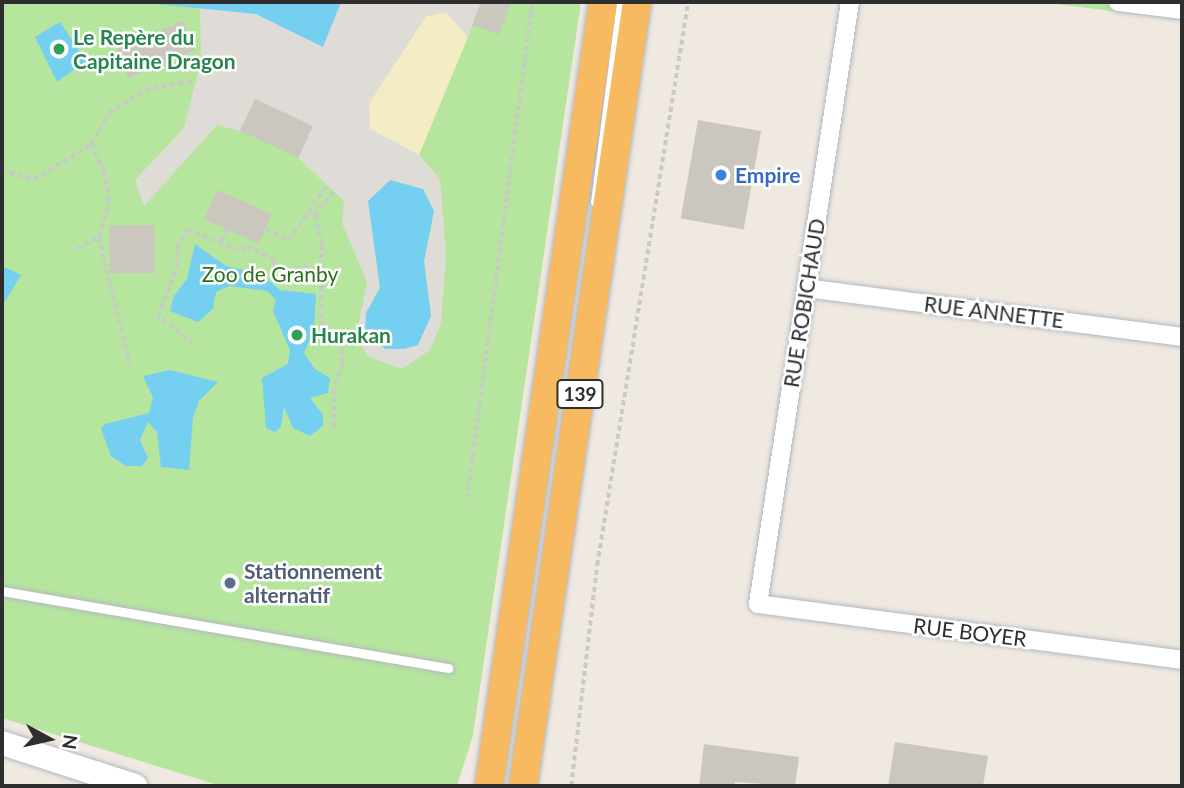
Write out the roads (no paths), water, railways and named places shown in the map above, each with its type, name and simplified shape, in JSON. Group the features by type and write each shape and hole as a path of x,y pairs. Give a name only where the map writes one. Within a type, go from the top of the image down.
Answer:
{"highway":[{"name":"139","path":"489,786 603,2"},
{"name":"139","path":"523,786 637,2"},
{"path":"478,786 497,738"}],"main road":[{"path":"2,743 135,786"}],"street":[{"name":"RUE ROBICHAUD","path":"758,604 850,2"},
{"path":"1118,2 1182,10"},
{"name":"RUE ANNETTE","path":"806,288 1182,337"},
{"name":"RUE BOYER","path":"758,604 1182,660"}],"lane":[{"path":"584,361 597,170 621,2"},
{"path":"2,591 448,668"}],"water":[{"path":"136,2 341,2 323,47 256,14"},
{"name":"Le Repère du Capitaine Dragon","path":"60,22 86,61 57,82 35,37"},
{"path":"390,180 423,189 434,211 424,261 431,316 418,345 404,349 385,349 365,329 366,313 380,288 368,201"},
{"name":"Hurakan","path":"195,244 226,266 262,274 280,290 316,294 314,329 304,353 315,369 330,378 328,393 310,398 323,415 323,426 310,436 293,428 284,407 281,427 275,432 266,428 262,378 288,364 290,350 273,311 276,300 267,291 229,286 216,292 213,309 198,322 170,311 174,296 187,279"},
{"path":"2,266 21,275 2,307"},
{"path":"170,370 218,382 199,401 193,418 189,470 161,467 157,432 148,422 140,440 148,458 142,466 126,466 111,456 101,429 105,424 149,413 153,398 143,376"}],"place":[{"name":"Le Repère du Capitaine Dragon","path":"59,49"},
{"name":"Empire","path":"721,175"},
{"name":"Hurakan","path":"297,335"},
{"name":"Stationnement alternatif","path":"230,583"}],"park label":[{"name":"Zoo de Granby","path":"270,274"}]}
